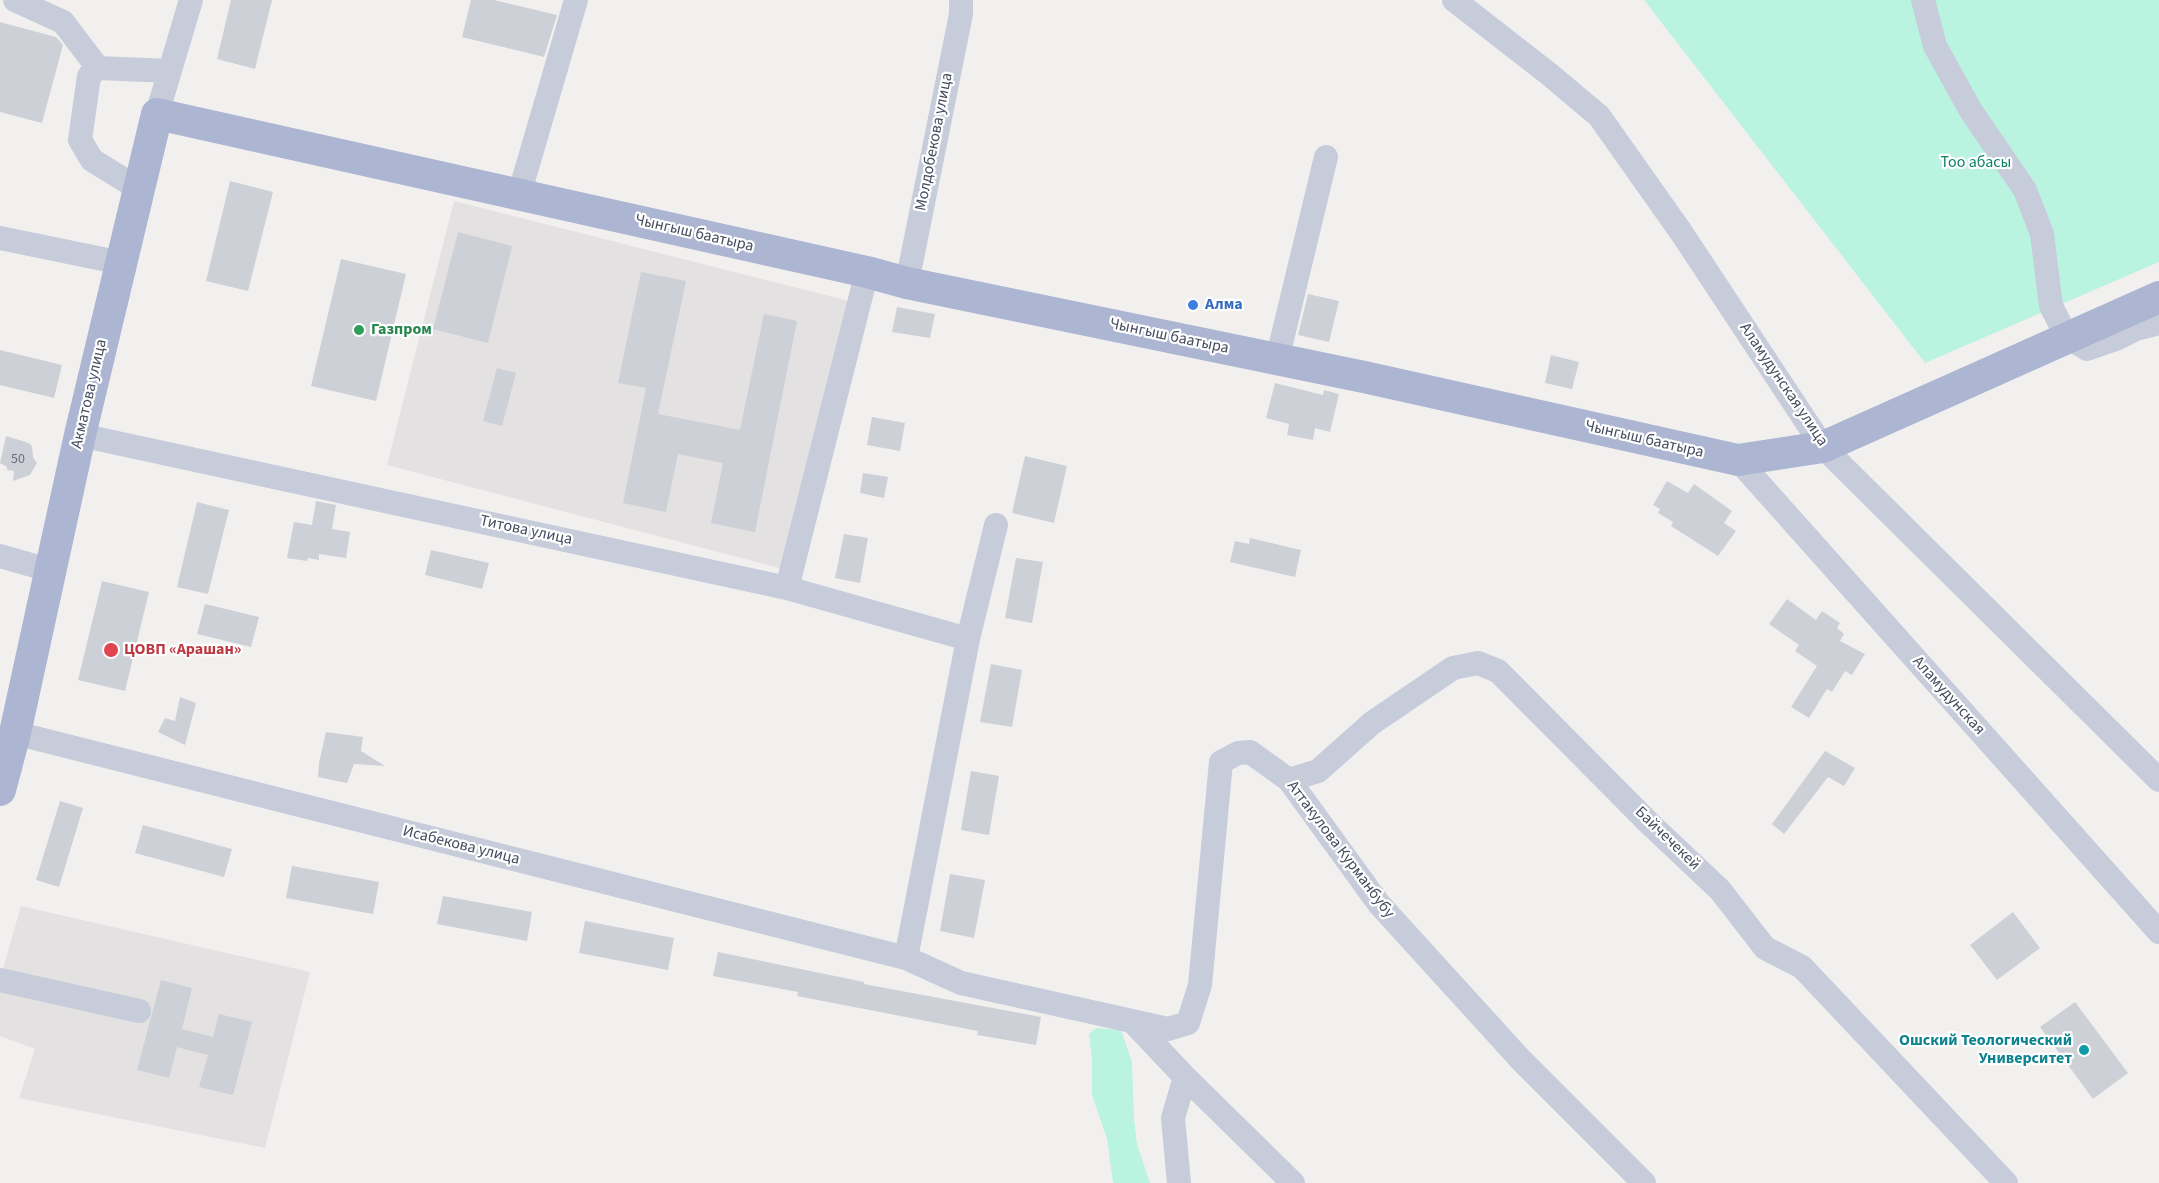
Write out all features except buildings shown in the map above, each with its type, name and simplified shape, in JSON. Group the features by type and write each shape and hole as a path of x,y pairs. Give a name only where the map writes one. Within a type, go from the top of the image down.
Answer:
{"main road":[{"name":"Чынгыш баатыра","path":"157,114 867,272 908,284 1277,360 1738,460 1823,447 2067,336 2159,297"},
{"name":"Акматова улица","path":"0,790 15,733 80,435 157,114"}],"street":[{"path":"15,0 63,22 98,68"},
{"name":"Акматова улица","path":"157,114 191,0"},
{"path":"519,195 576,0"},
{"name":"Молдобекова улица","path":"908,284 961,14 961,0"},
{"name":"Аламудунская улица","path":"1454,0 1599,116 1681,232 1823,447 2159,780"},
{"path":"1923,0 1935,46 1971,111 2025,190 2042,234 2051,306 2067,336 2086,349 2116,339 2136,329 2159,323"},
{"path":"139,189 92,160 80,140 89,76 98,68 170,71"},
{"path":"1277,360 1326,157"},
{"path":"0,238 122,263"},
{"path":"787,588 867,272"},
{"name":"Титова улица","path":"80,435 787,588 968,639"},
{"name":"Аламудунская","path":"1738,460 2159,932"},
{"path":"906,958 968,639 996,525"},
{"path":"0,556 49,570"},
{"name":"Байчечекей","path":"1289,780 1318,771 1372,723 1454,668 1478,663 1498,671 1650,824 1720,890 1765,948 1802,967 2006,1183"},
{"name":"Исабекова улица","path":"15,733 906,958 961,983 1132,1021"},
{"name":"Аттакулова Курманбубу","path":"1132,1021 1168,1029 1188,1023 1200,985 1221,762 1238,753 1250,752 1289,780 1379,904 1521,1060 1644,1183"},
{"path":"0,980 139,1011"},
{"path":"1132,1021 1185,1077 1293,1183"},
{"path":"1179,1183 1173,1118 1185,1077"}],"shaded area":[{"path":"454,201 853,302 783,569 387,465"},
{"path":"21,906 310,972 265,1148 19,1098 35,1049 0,1036 0,979"}],"green space":[{"name":"Тоо абасы","path":"1644,0 2159,0 2159,262 1925,363"},
{"path":"1096,1028 1121,1030 1132,1062 1137,1144 1150,1183 1113,1183 1107,1139 1092,1095 1089,1034"}],"place":[{"name":"Алма","path":"1193,305"},
{"name":"Газпром","path":"359,330"},
{"name":"ЦОВП «Арашан»","path":"111,650"},
{"name":"Ошский Теологический Университет","path":"2084,1050"}]}
